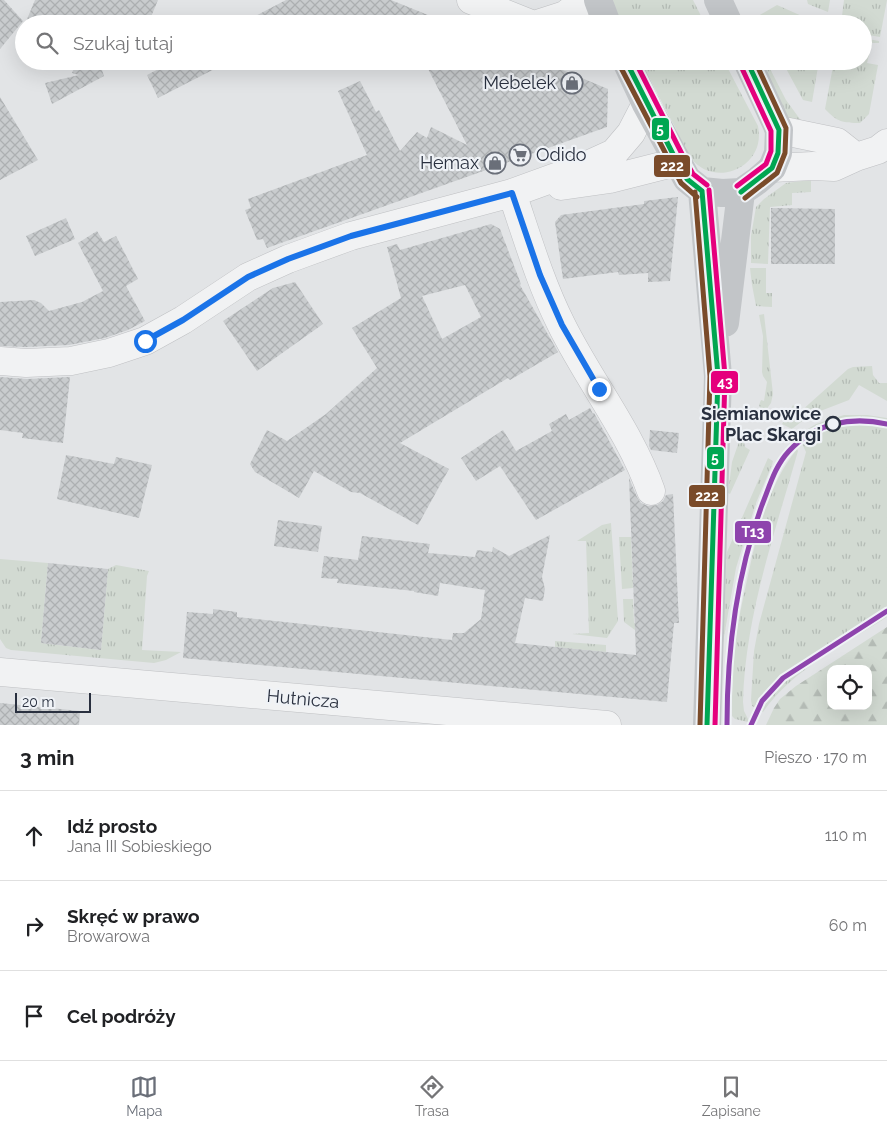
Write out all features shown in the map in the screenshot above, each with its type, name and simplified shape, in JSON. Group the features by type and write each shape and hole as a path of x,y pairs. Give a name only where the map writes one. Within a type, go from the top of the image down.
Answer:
{"main road":[{"path":"598,0 604,15"},
{"path":"718,0 725,15"},
{"path":"629,70 677,162 688,179 702,191 722,193 741,192 772,168 778,152 779,130 751,70"},
{"path":"702,191 718,376"},
{"path":"707,725 718,376 741,192"}],"street":[{"path":"471,0 508,15"},
{"path":"565,15 584,0"},
{"path":"0,361 26,363 71,361 109,353 145,341 183,320 248,277 288,259 351,236 512,193 581,168 614,153 632,133 646,104"},
{"path":"779,130 837,142 856,157"},
{"path":"772,168 834,167 878,150 887,144"},
{"path":"512,193 610,180 677,162"},
{"path":"512,193 540,275 562,325 625,434 642,467 651,491"},
{"name":"Hutnicza","path":"0,672 456,719 607,725"}],"green space":[{"path":"613,0 693,0 700,15 617,15"},
{"path":"807,0 830,0 828,12 808,4"},
{"path":"844,0 887,0 880,37 872,36 872,15 842,15"},
{"path":"777,5 800,15 760,15"},
{"path":"872,40 879,41 879,43 872,43"},
{"path":"872,64 878,65 869,114 860,123 845,122 837,119 825,109 832,70 872,70"},
{"path":"646,70 729,70 758,126 759,137 753,156 745,164 732,171 717,173 696,164 686,151"},
{"path":"760,70 771,70 786,100 805,126 784,117"},
{"path":"787,70 817,70 812,102 803,100"},
{"path":"811,180 811,192 792,193 792,205 770,207 768,264 751,263 751,236 756,207 786,183"},
{"path":"750,268 766,268 766,293 772,293 772,307 756,306"},
{"path":"764,314 773,394 771,403 763,414 759,405 761,400 764,401 767,382 762,372 763,336 759,315"},
{"path":"872,366 873,375 879,383 887,383 887,401 859,385 849,400 810,415 792,429 782,424 793,405 800,412 848,369"},
{"path":"844,415 867,415 887,418 887,617 804,670 775,697 763,712 752,706 751,700 754,651 759,624 806,452 798,435 816,424"},
{"path":"742,433 745,447 750,450 730,494 728,493 732,462"},
{"path":"797,449 755,606 749,638 743,702 748,722 735,719 732,716 733,661 738,621 759,528 774,487"},
{"path":"768,458 773,461 756,503 736,568 721,654 727,552"},
{"path":"611,523 618,621 607,638 572,634 589,633 586,541 577,541 602,525"},
{"path":"619,537 631,537 633,588 622,589"},
{"path":"0,559 48,563 41,643 101,650 108,569 116,565 149,571 147,576 142,650 181,652 166,660 154,663 6,648 0,639"},
{"path":"623,599 633,599 634,623 647,624 639,633 624,622"},
{"path":"887,627 887,725 766,725 780,699 827,666 827,710 872,710 872,665 828,665"},
{"path":"555,641 606,645 606,652 555,647"}],"building":[{"path":"0,0 4,0 18,15 15,15 15,31 0,49"},
{"path":"35,0 158,0 152,15 29,15"},
{"path":"286,0 391,0 428,15 257,15"},
{"path":"73,70 102,70 104,76 52,104 45,83 79,75 72,73"},
{"path":"157,70 212,70 158,98 147,75"},
{"path":"429,70 563,70 608,89 607,127 267,248 263,239 257,240 245,210 251,208 248,199 367,155 338,91 360,81 376,112 379,110 400,151 417,132 427,138 431,127 467,145"},
{"path":"0,97 38,160 0,180"},
{"path":"678,197 670,281 648,282 648,273 619,275 618,272 563,279 555,222 561,215 644,204 644,201"},
{"path":"771,208 835,209 835,264 771,264"},
{"path":"66,218 75,239 35,256 26,236"},
{"path":"491,224 500,229 520,285 558,352 510,380 508,378 400,443 449,469 418,525 360,493 351,492 314,471 299,498 255,472 250,464 267,430 287,441 326,414 377,368 352,328 401,298 387,247 397,244 400,250","holes":["465,285 481,317 442,339 422,296"]},
{"path":"97,231 104,242 116,236 138,279 126,286 145,321 128,330 105,338 69,345 0,346 0,302 34,300 41,303 49,311 82,302 103,291 78,243"},
{"path":"295,282 323,324 257,371 223,321 273,288"},
{"path":"0,377 27,379 70,377 63,443 22,438 23,433 0,430"},
{"path":"590,408 625,470 536,520 500,466 476,481 461,458 503,430 516,451 552,431 549,424 566,414 569,420"},
{"path":"650,430 679,433 677,453 651,450 649,446"},
{"path":"66,455 114,464 116,457 152,465 139,518 57,499"},
{"path":"629,478 641,503 648,506 657,505 663,501 666,495 673,494 679,623 674,623 667,702 183,658 187,612 213,614 213,609 237,612 237,617 452,640 453,633 464,633 481,619 485,590 440,583 438,596 414,591 337,583 338,579 321,578 324,556 358,560 362,536 430,544 428,553 475,557 477,550 492,552 493,547 509,556 550,535 542,577 545,589 543,601 525,598 515,643 636,655"},
{"path":"278,520 322,526 318,552 274,546"},
{"path":"48,563 108,569 101,650 41,643"},
{"path":"0,703 80,711 79,725 0,725"}],"transit line":[{"name":"222","path":"622,70 681,183 697,197"},
{"name":"5","path":"631,70 687,179 702,191"},
{"name":"43","path":"640,70 693,174 707,185"},
{"name":"43","path":"737,186 766,164 771,151 771,131 743,70"},
{"name":"5","path":"741,192 772,168 778,153 779,130 751,70"},
{"name":"222","path":"745,198 777,173 785,153 786,128 759,70"},
{"name":"43","path":"709,190 725,376 715,725"},
{"name":"5","path":"702,191 718,376 707,725"},
{"name":"222","path":"695,192 710,376 700,725"},
{"name":"T13","path":"727,725 731,641 740,586 753,532 776,469 799,441 822,428 834,424 860,421 887,424"},
{"name":"T13","path":"751,725 762,701 783,678 887,611"}],"place":[{"name":"Mebelek","path":"572,83"},
{"name":"Odido","path":"520,155"},
{"name":"Hemax","path":"495,163"},
{"name":"Siemianowice Plac Skargi","path":"833,424"}],"route":[{"path":"145,341 183,320 248,277 288,259 351,236 512,193 540,275 562,325 599,389"}]}
